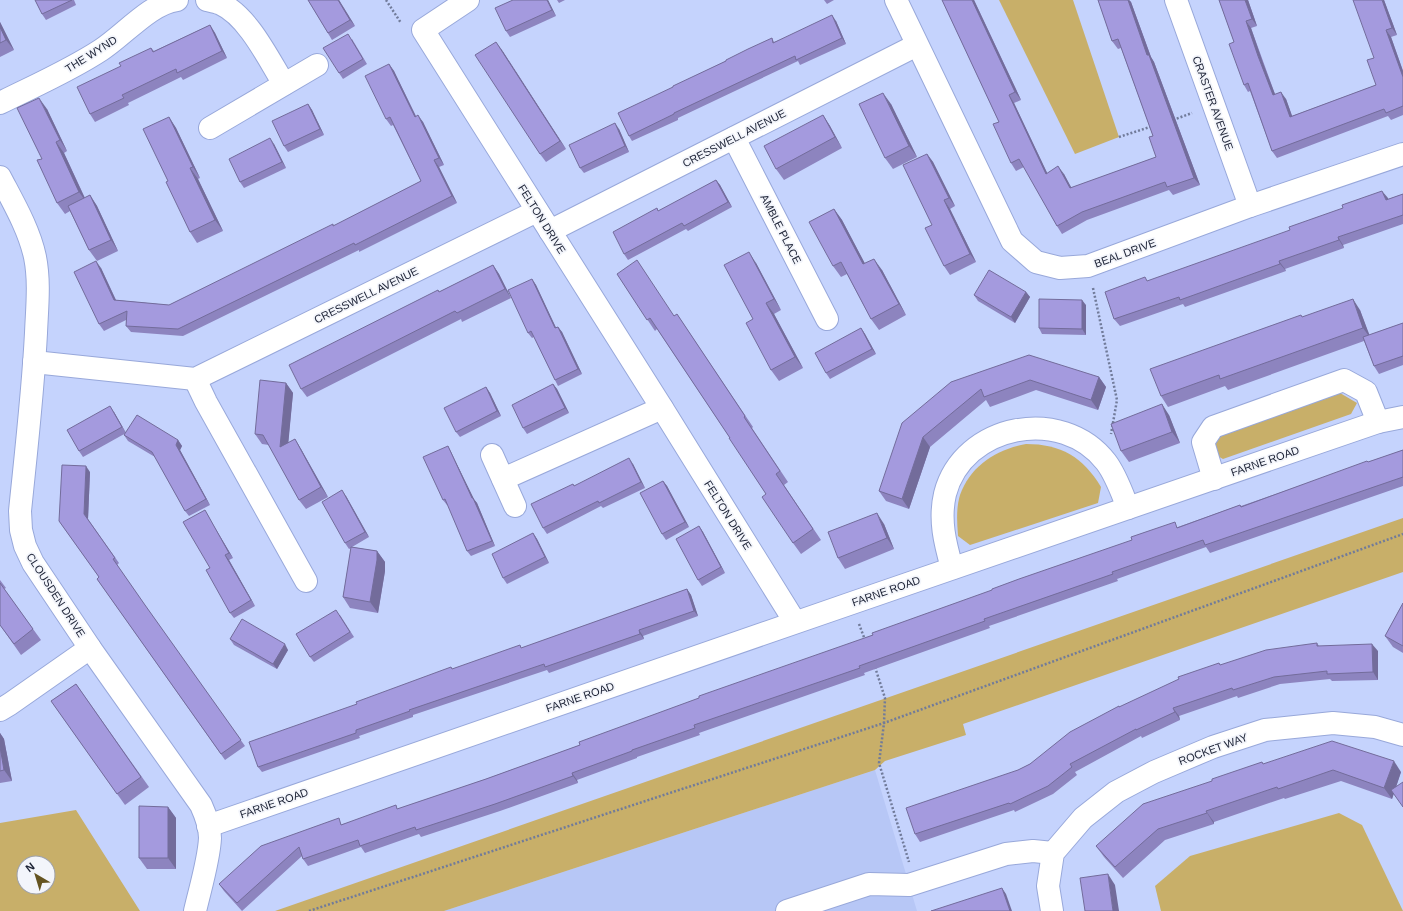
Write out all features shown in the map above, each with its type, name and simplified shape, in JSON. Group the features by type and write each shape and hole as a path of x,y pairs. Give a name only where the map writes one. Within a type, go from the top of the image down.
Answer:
{"street":[{"name":"THE WYND","path":"0,103 82,62 102,50 161,5 177,0"},
{"path":"206,0 222,5 236,14 247,25 284,84"},
{"name":"FELTON DRIVE","path":"468,0 423,30 662,408 795,622"},
{"name":"BEAL DRIVE","path":"896,0 1012,242 1036,262 1060,268 1088,266 1250,206 1403,154"},
{"name":"CRASTER AVENUE","path":"1176,0 1250,206"},
{"name":"CRESSWELL AVENUE","path":"550,231 917,45"},
{"path":"210,128 317,65"},
{"name":"AMBLE PLACE","path":"734,138 827,319"},
{"name":"CLOUSDEN DRIVE","path":"0,176 31,242 38,281 34,362 20,511 21,530 25,546 33,563 90,648 204,811 210,838 194,911"},
{"name":"CRESSWELL AVENUE","path":"195,379 537,211"},
{"path":"34,362 195,379 206,402 306,581"},
{"path":"1214,478 1203,442 1212,427 1344,380 1366,392 1378,422"},
{"path":"503,479 662,408"},
{"name":"FARNE ROAD","path":"208,826 1214,478 1378,422 1403,417"},
{"path":"952,568 945,544 942,525 942,509 946,492 952,477 962,462 972,451 990,439 1015,429 1038,427 1057,430 1074,437 1092,448 1106,462 1119,486 1128,508"},
{"path":"492,455 514,506"},
{"path":"0,710 90,648"},
{"name":"ROCKET WAY","path":"1053,853 1083,818 1116,792 1154,772 1213,747 1265,730 1333,723 1375,727 1403,735"},
{"path":"787,911 869,884 909,885 1006,854 1033,851 1053,853 1048,886 1052,911"}],"path":[{"path":"1170,120 1214,106"},
{"path":"1119,138 1155,125"},
{"path":"1088,266 1117,400 1106,462"},
{"path":"310,911 884,724 1403,534"},
{"path":"852,603 867,646"},
{"path":"872,660 885,698 884,724 879,763 916,883"}],"shaded area":[{"path":"999,0 1073,0 1119,137 1075,154"},
{"path":"1340,393 1357,403 1351,414 1223,459 1214,454 1218,434"},
{"path":"1026,444 1050,446 1070,454 1079,460 1101,487 1098,503 970,545 958,536 958,505 960,495 965,485 970,476 986,460 1015,446"},
{"path":"1403,518 1403,572 963,724 966,735 885,761 875,770 444,911 275,911"},
{"path":"875,770 917,911 444,911"},
{"path":"76,810 140,911 0,911 0,823"},
{"path":"1339,813 1362,825 1403,911 1161,911 1155,886 1190,856"}],"building":[{"path":"35,0 72,0 42,14"},
{"path":"308,0 338,0 350,20 328,33"},
{"path":"513,0 547,0 552,10 506,31 495,8"},
{"path":"942,0 972,0 1015,92 1009,95 1046,174 1058,166 1070,188 1156,157 1149,137 1153,136 1118,39 1112,41 1098,0 1128,0 1147,55 1149,55 1194,178 1167,187 1165,182 1082,212 1057,226 1019,159 1011,163 993,124 999,122"},
{"path":"1219,0 1245,0 1252,19 1246,21 1273,95 1281,92 1290,117 1376,85 1367,60 1374,58 1353,0 1382,0 1392,28 1386,30 1403,77 1403,106 1386,113 1384,109 1272,151 1248,83 1244,85 1229,44 1234,42"},
{"path":"832,15 842,38 796,60 795,56 629,136 618,113 772,38 773,43"},
{"path":"210,25 222,51 177,73 176,69 122,95 124,98 90,114 77,87 121,66 119,63 151,48 153,52"},
{"path":"0,27 6,40 0,43"},
{"path":"348,34 363,59 339,73 323,48"},
{"path":"496,42 560,141 540,154 475,55"},
{"path":"389,64 415,117 418,115 439,158 434,160 452,196 355,245 354,243 178,329 126,326 127,311 99,324 74,272 96,261 114,300 169,305 333,224 333,226 421,181 390,117 386,119 365,76"},
{"path":"883,93 909,146 885,158 859,104"},
{"path":"39,98 60,140 56,142 79,192 57,203 37,160 42,159 17,108"},
{"path":"308,104 320,129 284,146 272,121"},
{"path":"823,115 835,137 776,169 764,146"},
{"path":"169,117 193,167 190,168 215,220 190,232 143,129"},
{"path":"615,123 625,146 580,168 569,145"},
{"path":"270,138 282,162 240,182 229,159"},
{"path":"927,154 949,198 944,200 970,254 944,266 925,228 932,225 903,165"},
{"path":"716,180 728,202 684,226 682,223 624,254 613,232 657,208 658,211"},
{"path":"1382,191 1386,200 1403,194 1403,215 1338,237 1339,240 1279,261 1280,264 1180,300 1179,297 1114,319 1105,292 1145,277 1147,281 1290,230 1289,227 1343,208 1342,205"},
{"path":"90,195 111,240 89,250 68,206"},
{"path":"834,209 863,264 874,259 899,304 871,319 841,262 833,266 809,222"},
{"path":"749,252 774,299 766,303 795,357 771,370 746,323 753,319 724,265"},
{"path":"637,260 674,316 677,314 745,416 744,417 780,471 776,474 813,529 793,543 762,497 766,494 730,438 650,318 647,320 617,274"},
{"path":"493,265 505,289 457,313 455,311 301,389 289,365 438,290 439,292"},
{"path":"989,270 1026,292 1011,317 974,295"},
{"path":"532,279 555,328 558,327 578,369 555,380 531,331 528,333 508,290"},
{"path":"1039,299 1082,300 1082,329 1039,328"},
{"path":"1353,299 1363,328 1220,379 1219,375 1161,396 1150,369 1301,315 1302,317"},
{"path":"1403,323 1403,356 1374,366 1363,337"},
{"path":"861,328 872,349 826,373 815,353"},
{"path":"1029,355 1099,377 1091,400 1030,380 984,397 981,389 923,437 902,499 879,491 902,423 951,382"},
{"path":"260,380 286,383 280,447 295,439 321,487 299,500 263,435 255,434"},
{"path":"553,384 565,408 523,428 512,405"},
{"path":"486,387 497,411 456,432 444,408"},
{"path":"1162,404 1172,432 1121,451 1111,424"},
{"path":"110,406 122,427 79,451 67,430"},
{"path":"137,415 178,440 176,445 206,499 185,511 152,452 124,435"},
{"path":"448,446 492,541 467,551 445,499 443,500 423,457"},
{"path":"1403,450 1403,477 1205,545 1203,540 1112,572 1113,574 984,619 985,621 859,666 860,668 694,725 695,728 632,750 572,773 573,776 495,804 416,830 415,827 360,846 358,840 303,859 299,847 237,903 219,884 261,846 339,818 341,825 396,805 397,809 486,779 580,745 579,742 699,698 699,696 873,635 872,633 1019,579 1132,540 1131,537 1175,522 1177,528 1240,505 1241,507 1367,461 1368,462"},
{"path":"629,458 641,482 543,528 531,504 573,484 574,486"},
{"path":"62,465 86,466 84,514 115,558 113,559 241,740 221,754 97,579 99,577 59,521"},
{"path":"663,481 685,522 662,534 640,493"},
{"path":"342,490 365,532 345,543 322,502"},
{"path":"205,510 229,553 225,555 251,600 230,613 206,570 210,568 183,522"},
{"path":"877,513 887,538 838,558 828,532"},
{"path":"699,526 721,567 698,580 676,539"},
{"path":"533,533 545,557 503,578 492,554"},
{"path":"351,547 377,551 377,560 370,602 343,597"},
{"path":"0,583 33,629 14,644 0,625"},
{"path":"687,589 694,611 639,630 640,634 545,667 544,664 409,710 410,711 356,730 356,733 258,767 249,742 357,704 356,702 451,667 452,669 520,645 521,648"},
{"path":"1403,603 1403,646 1385,636"},
{"path":"336,610 350,632 310,657 296,634"},
{"path":"242,619 285,644 273,664 230,639"},
{"path":"1317,643 1317,646 1372,644 1373,672 1327,674 1327,671 1274,677 1233,690 1232,688 1173,708 1175,712 1136,729 1070,764 1072,767 1048,786 1010,804 1009,803 915,834 906,808 1018,770 1030,764 1070,732 1119,706 1179,679 1178,677 1219,663 1220,665 1266,650"},
{"path":"76,684 141,777 117,794 51,701"},
{"path":"1332,741 1394,761 1384,788 1333,770 1278,789 1277,787 1206,811 1207,813 1158,829 1115,867 1096,846 1143,804 1212,781 1212,779 1262,762 1263,764"},
{"path":"0,747 4,770 0,771"},
{"path":"1403,782 1403,807 1391,790"},
{"path":"139,806 168,807 168,858 139,858"},
{"path":"1108,874 1113,911 1085,911 1080,878"},
{"path":"1002,888 1010,911 931,911"}]}
